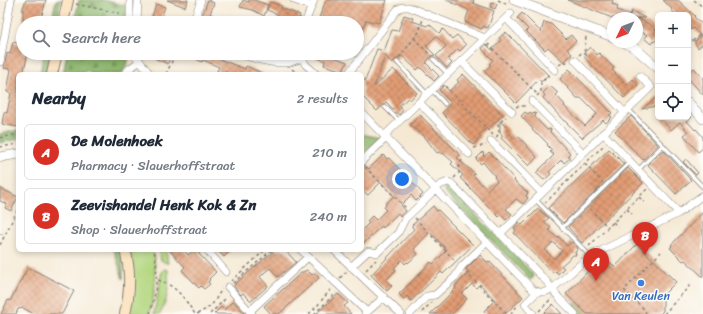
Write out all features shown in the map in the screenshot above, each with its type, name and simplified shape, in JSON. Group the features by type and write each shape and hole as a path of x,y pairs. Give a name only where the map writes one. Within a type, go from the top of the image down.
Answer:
{"main road":[{"path":"66,16 72,2"},
{"path":"52,72 55,60"},
{"path":"125,252 129,270 129,282 125,314"}],"street":[{"path":"0,62 11,0"},
{"path":"130,0 130,15"},
{"path":"137,16 138,0"},
{"path":"195,16 201,0"},
{"path":"294,0 312,3 307,16"},
{"path":"514,0 607,34"},
{"path":"364,53 398,9 403,7 409,7 485,39"},
{"path":"364,159 399,121 508,16 555,70"},
{"path":"634,48 655,65"},
{"path":"263,60 283,63 290,60"},
{"path":"304,60 309,69 313,72"},
{"path":"350,72 359,60"},
{"path":"575,60 626,111"},
{"path":"127,72 140,61 148,72"},
{"path":"462,61 512,112"},
{"path":"500,234 651,87 640,76"},
{"path":"535,98 583,153"},
{"path":"419,102 468,154"},
{"path":"691,105 703,119"},
{"path":"364,115 533,290 537,292 554,291 590,256 679,213 703,195"},
{"path":"603,133 679,213"},
{"path":"491,141 542,193"},
{"path":"0,157 16,154"},
{"path":"351,267 368,251 377,253 398,232 405,219 436,188 445,182 451,183 547,282 575,314"},
{"path":"410,314 427,296 435,295 487,242"},
{"path":"209,252 226,272"},
{"path":"303,252 342,288 366,313 384,298"},
{"path":"336,252 401,314"},
{"path":"230,290 251,312 308,257"},
{"path":"533,314 525,304 537,292"}],"lane":[{"path":"433,59 448,74"},
{"path":"397,62 445,104"},
{"path":"385,107 399,121"},
{"path":"626,111 663,145 703,187"},
{"path":"638,170 663,145"},
{"path":"562,228 630,162"},
{"path":"535,199 590,256"}],"path":[{"path":"694,0 703,7"},
{"path":"72,2 130,15"},
{"path":"397,62 418,32 425,14"},
{"path":"440,81 496,137 499,134 498,124 518,106 527,106 541,92 541,83 562,63 572,62 585,50 586,34 589,27"},
{"path":"691,42 703,32"},
{"path":"414,38 433,59"},
{"path":"485,39 535,98"},
{"path":"167,72 173,60"},
{"path":"0,138 16,134"},
{"path":"542,206 609,140"},
{"path":"451,183 453,178 458,173 459,164 468,154 476,147 488,144 491,141"},
{"path":"0,147 16,144"},
{"path":"585,164 606,186"},
{"path":"364,166 411,213 506,314"},
{"path":"584,250 652,184"},
{"path":"639,197 644,202"},
{"path":"586,204 608,227"},
{"path":"627,209 632,214"},
{"path":"0,245 16,213"},
{"path":"613,222 618,227"},
{"path":"0,234 5,235"},
{"path":"150,314 157,279 157,263 154,252"},
{"path":"210,314 230,290 269,252"},
{"path":"646,314 645,310 624,290 661,252"},
{"path":"361,276 380,256 377,253"},
{"path":"157,279 168,283 176,289 196,314 209,308 221,290 261,254 264,256"},
{"path":"309,314 341,276"},
{"path":"664,314 692,283"},
{"path":"314,314 342,288"},
{"path":"533,314 539,310 554,291"},
{"path":"511,314 511,312 520,303 525,304"},
{"path":"317,306 320,309"}],"green space":[{"path":"56,0 61,0 58,16 53,16"},
{"path":"79,0 103,0 127,6 126,16 76,16"},
{"path":"43,60 49,60 46,72 40,72"},
{"path":"66,60 128,60 123,72 88,72 86,70 84,72 63,72"},
{"path":"16,130 16,139 0,143 0,134"},
{"path":"364,134 380,138 364,153"},
{"path":"445,187 457,195 530,271 533,278 530,280 446,194 444,191"},
{"path":"115,252 120,252 123,262 123,279"},
{"path":"130,252 153,252 155,282 149,314 129,314 133,268"},
{"path":"159,252 166,252 168,264 161,260"},
{"path":"165,269 168,270 168,288 166,298 160,314 154,314 162,271"},
{"path":"574,301 587,314 581,314 572,305"}],"building":[{"path":"26,0 46,0 42,16 23,16 23,8"},
{"path":"167,0 188,0 185,7"},
{"path":"208,0 214,3 210,14 216,16 202,16"},
{"path":"243,0 249,2 249,0 254,0 268,5 264,16 253,10 240,7"},
{"path":"326,0 387,0 379,23 366,20 364,25 364,16 320,16"},
{"path":"446,0 474,0 473,3 494,11 488,28 483,26 482,29 465,22 469,10"},
{"path":"568,0 613,0 612,4 618,6 617,10 622,12 607,12 607,16"},
{"path":"663,0 678,0 691,12 673,12 671,10 672,9"},
{"path":"270,2 300,15 278,16 279,15 267,10"},
{"path":"492,2 497,4 495,9 490,7"},
{"path":"156,4 165,7 162,16 152,16"},
{"path":"691,12 703,25 703,44 698,48 695,41 701,36 693,28 691,30"},
{"path":"522,13 541,32 544,22 551,24 566,39 571,35 576,41 567,49 572,54 564,62 548,47 545,50 526,31 528,29 517,18"},
{"path":"404,15 413,18 412,21 427,26 429,24 439,33 443,29 452,39 457,35 466,45 460,51 458,49 448,59 452,63 447,68 436,56 446,46 436,36 426,46 435,55 431,56 426,63 439,76 434,81 420,67 417,70 401,55 392,63 385,56 374,87 393,69 417,93 410,100 408,98 399,106 403,110 399,115 386,102 377,111 364,98 364,80 365,81 377,49 384,51 392,30 398,31"},
{"path":"643,21 655,29 655,41 651,44 644,38 647,35 643,33"},
{"path":"506,32 548,75 541,82 539,79 516,103 484,71 491,65 489,64 493,60 482,49 486,44 492,50 501,40 499,38"},
{"path":"13,42 16,43 16,60 26,60 23,72 16,72 16,127 2,124 4,112 7,113 11,93 7,92 11,69 4,68 7,53 10,54"},
{"path":"590,47 597,55 599,53 614,68 612,70 627,85 633,79 638,85 624,98 584,57 587,55 584,53"},
{"path":"158,60 169,60 168,64"},
{"path":"203,60 222,60 245,69 246,66 260,72 219,72 217,71 219,67"},
{"path":"323,60 342,60 347,62 343,71 324,65 325,61"},
{"path":"694,68 703,78 703,95 691,81 691,70"},
{"path":"569,69 612,113 609,115 612,117 606,123 603,120 582,138 543,98 545,95 543,93 550,86 558,93 556,95 565,105 564,106 585,126 597,114 581,98 577,98 560,79"},
{"path":"463,74 503,115 479,135 481,137 473,145 442,113 451,103 439,90 444,85 449,91 459,82 457,80"},
{"path":"655,98 655,106 642,109"},
{"path":"525,112 528,114 530,112 532,114 536,113 535,117 547,130 551,129 550,132 570,153 568,155 570,158 564,163 562,160 560,161 549,172 551,174 544,180 536,173 554,155 550,152 552,150 547,145 548,144 532,130 533,129 521,116"},
{"path":"420,115 460,155 457,158 475,174 473,175 487,190 497,181 494,177 495,176 483,162 481,164 476,159 483,152 484,157 489,152 495,158 515,180 514,181 528,193 526,196 528,198 523,204 516,199 506,209 512,214 506,220 501,215 499,217 460,178 463,175 451,164 453,162 443,153 437,153 424,136 410,125"},
{"path":"631,116 658,145 643,160 615,131"},
{"path":"662,120 688,120 687,121 703,137 703,148 698,152 684,135 688,132 680,122 671,130"},
{"path":"500,121 515,139 519,137 537,157 529,166 501,138 503,136 500,132"},
{"path":"609,149 624,164 563,223 548,208"},
{"path":"663,150 691,180 676,194 648,165"},
{"path":"383,155 387,159 389,158 423,194 416,201 411,195 401,205 406,211 400,216 398,213 383,228 382,226 364,243 364,228 369,223 367,221 372,216 376,220 386,210 384,208 386,205 385,204 394,196 381,182 368,195 364,192 364,166 365,165 369,169"},
{"path":"686,159 698,173 696,175 683,162"},
{"path":"628,168 643,183 582,243 568,227"},
{"path":"0,188 16,196 16,201 11,211 5,208 7,204 0,201"},
{"path":"433,206 473,245 443,274 441,272 411,301 407,296 404,299 399,294 431,262 433,264 447,250 430,232 414,249 418,254 408,263 407,262 405,264 402,260 394,268 396,270 386,280 392,286 387,291 371,275 414,229 412,225"},
{"path":"538,209 549,218 544,222 551,228 549,230 557,238 558,236 567,246 572,242 577,247 578,250 575,252 576,255 573,255 561,266 564,268 558,274 556,271 553,273 514,233 516,230 514,228 519,222 522,225","holes":["553,242 562,251 554,259 545,250"]},
{"path":"703,212 703,277 670,248 672,246 671,245"},
{"path":"637,244 676,282 663,295 663,311 660,314 587,314 566,294 591,268 593,270 605,257 615,267"},
{"path":"171,252 186,252 188,255 192,252 200,252 199,254 216,272 209,279 210,280 208,282 210,284 204,289 201,286 199,288 182,270 185,267"},
{"path":"219,252 229,252 224,257"},
{"path":"273,252 287,252 296,262 278,277 270,268 265,272 260,277 268,286 251,301 243,293 241,295 234,286"},
{"path":"480,255 487,262 489,261 523,297 505,314 487,314 484,311 495,300 480,284 476,288 472,284 462,294 467,299 452,314 430,314 456,288 455,286 469,272 466,269"},
{"path":"28,267 74,291 62,314 34,314 23,308 18,309 16,314 1,314 8,300 10,301"},
{"path":"307,270 312,275 314,273 319,278 279,314 271,314 264,306 301,273"},
{"path":"338,294 348,303 344,306 351,314 316,314"},
{"path":"233,301 245,314 214,314 221,307 224,310"},
{"path":"553,304 562,314 543,314"}],"place":[{"name":"Zeevishandel Henk Kok & Zn","path":"645,255"},
{"name":"De Molenhoek","path":"596,281"},
{"name":"Van Keulen","path":"641,283"}]}
